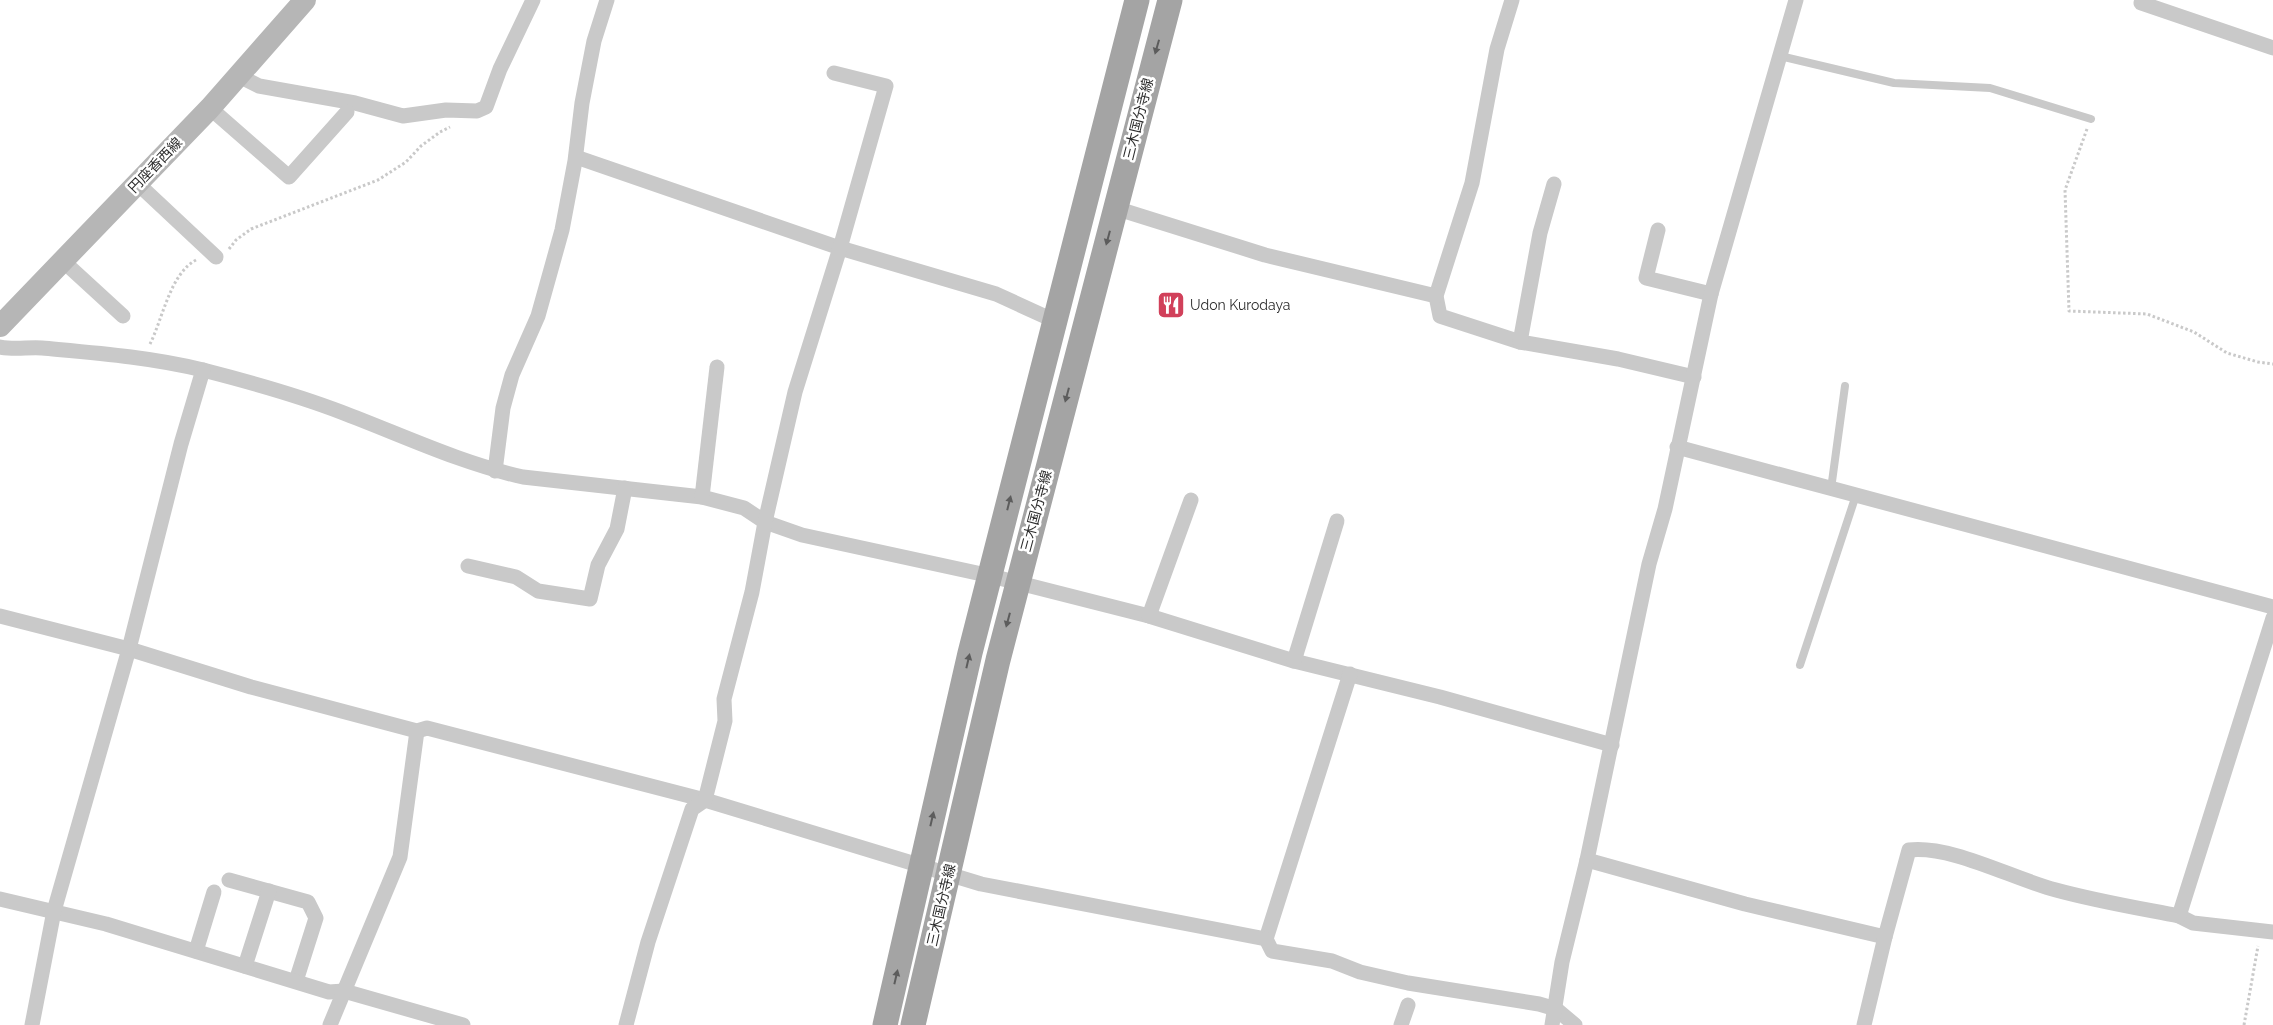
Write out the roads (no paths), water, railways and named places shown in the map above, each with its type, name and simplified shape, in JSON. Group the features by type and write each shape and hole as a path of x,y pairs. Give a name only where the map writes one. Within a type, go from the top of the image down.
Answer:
{"main road":[{"name":"円座香西線","path":"0,326 210,108 237,75 305,0"},
{"name":"三木国分寺線","path":"885,1025 970,653 1138,0"},
{"name":"三木国分寺線","path":"913,1025 1018,582 1170,0"}],"street":[{"path":"237,75 259,86 355,103 403,116 446,110 477,111 486,108 500,69 532,0"},
{"path":"495,471 503,408 512,375 538,316 562,230 576,157 582,103 594,41 607,0"},
{"path":"1512,0 1497,49 1472,183 1436,296 1440,316 1520,342 1618,359 1694,377"},
{"path":"1552,1025 1562,962 1587,860 1650,564 1665,509 1711,294 1796,0"},
{"path":"2141,3 2273,48"},
{"path":"626,1025 648,942 692,809 705,800 725,721 724,699 752,592 765,522 795,392 840,248 886,86 834,73"},
{"path":"210,108 289,178 347,112"},
{"path":"576,157 840,248 996,294 1055,321"},
{"path":"137,183 216,257"},
{"path":"1520,342 1540,234 1554,184"},
{"path":"1115,208 1264,255 1436,296"},
{"path":"1658,230 1646,278 1711,294"},
{"path":"63,261 124,316"},
{"path":"0,347 32,348 143,359 203,370 340,411 450,456 495,471 523,477 702,498 744,508 765,522 802,535 1018,582 1149,616 1294,661 1440,697 1612,745"},
{"path":"702,498 717,367"},
{"path":"32,1025 54,911 129,649 181,444 203,370"},
{"path":"1677,447 2273,607"},
{"path":"468,566 516,577 538,591 590,599 598,565 617,529 625,488"},
{"path":"1149,616 1191,500"},
{"path":"1294,661 1337,521"},
{"path":"0,616 129,649 251,686 417,730 427,728 705,800 948,872 981,884 1266,939"},
{"path":"2179,916 2273,618"},
{"path":"1350,674 1266,939 1272,951 1332,961 1360,972 1408,983 1539,1004 1556,1009 1575,1025"},
{"path":"330,1025 400,857 417,730"},
{"path":"1864,1025 1885,937 1909,850 1922,849 1960,857 2056,890 2179,916 2193,923 2267,932"},
{"path":"1587,860 1745,904 1885,937"},
{"path":"229,880 308,902 316,918 296,981"},
{"path":"245,966 269,891"},
{"path":"196,951 214,892"},
{"path":"0,899 106,924 329,992 344,991 463,1025"},
{"path":"1401,1025 1408,1005"}],"lane":[{"path":"1780,56 1894,82 1990,88 2091,119"},
{"path":"1831,489 1845,386"},
{"path":"1800,665 1856,495"}],"place":[{"name":"Udon Kurodaya","path":"1171,305"}]}
